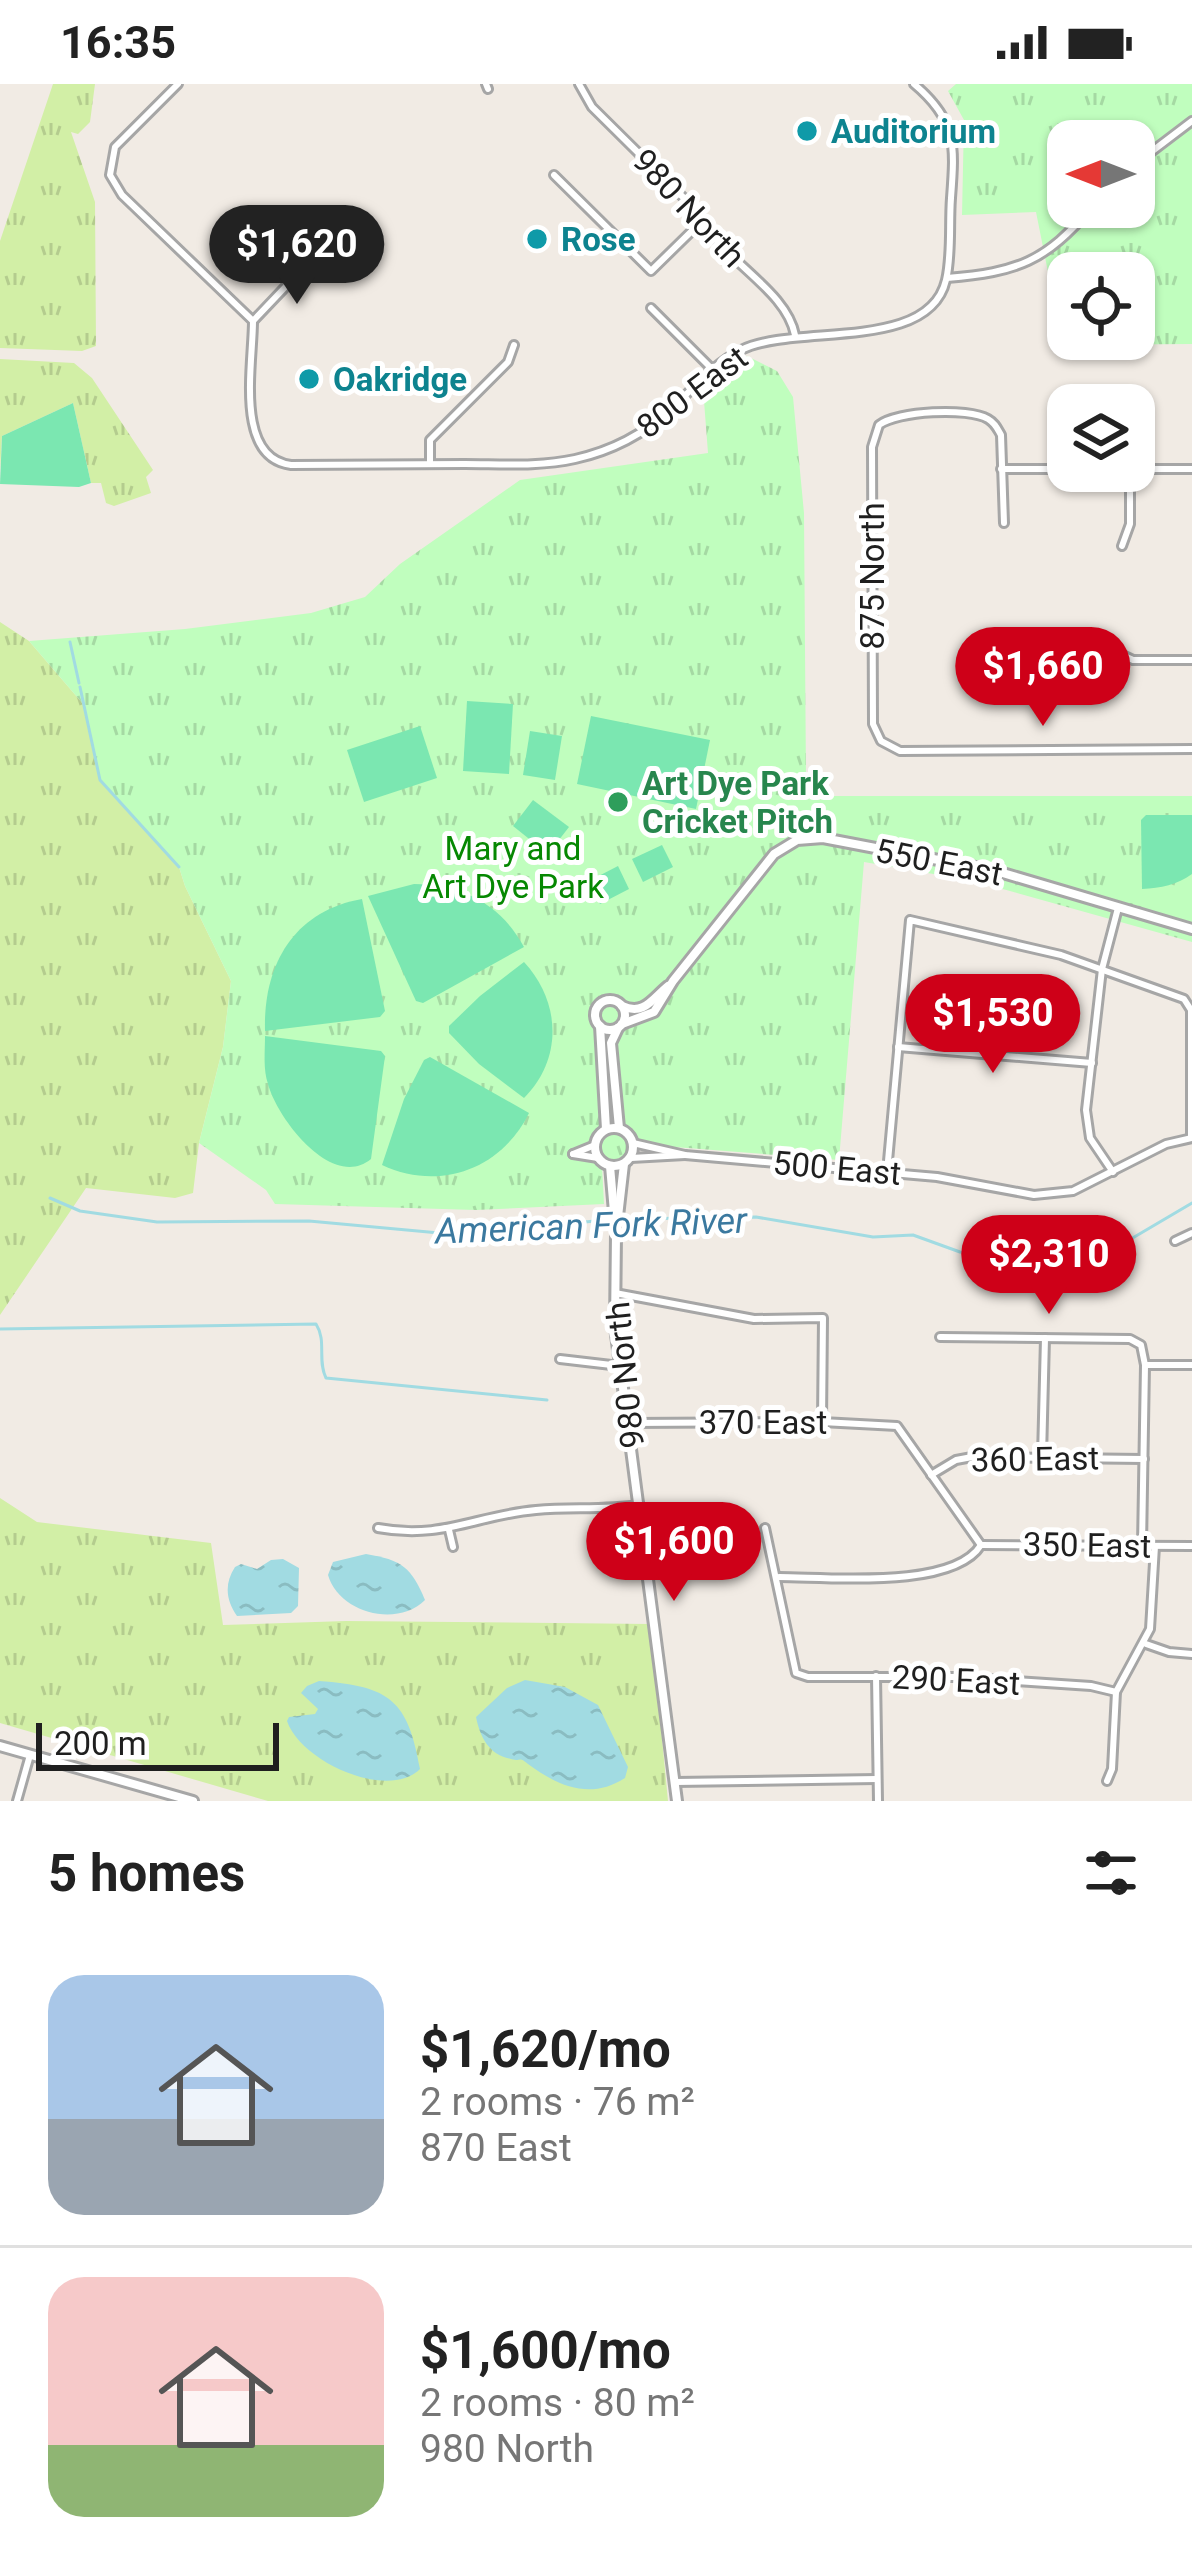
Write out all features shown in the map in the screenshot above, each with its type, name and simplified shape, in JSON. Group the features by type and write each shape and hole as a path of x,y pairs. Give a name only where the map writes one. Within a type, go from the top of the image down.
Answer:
{"street":[{"path":"178,84 115,147 109,169 122,195 254,321 309,262"},
{"name":"980 North","path":"579,84 592,107 692,206 789,315 795,335"},
{"path":"914,84 937,105 953,140 946,278 976,276 1033,261 1060,244 1073,228"},
{"path":"1155,148 1192,121"},
{"path":"554,175 652,271 702,221"},
{"name":"800 East","path":"254,321 253,428 261,451 275,462 291,466 543,463 598,452 656,422 712,369 753,345 795,335 879,332 927,309 946,278"},
{"path":"651,308 712,369"},
{"path":"430,464 430,440 508,362 514,345"},
{"name":"875 North","path":"1001,469 1000,435 985,417 890,417 876,430 872,447 873,724 881,741 900,751 1192,749"},
{"path":"1004,523 1001,469 1047,469"},
{"path":"1155,470 1192,469"},
{"path":"1122,546 1130,524 1131,492"},
{"path":"1112,650 1132,660 1192,660"},
{"name":"550 East","path":"622,1006 644,1008 673,980 766,863 784,846 804,838 976,867 1192,929"},
{"path":"1113,1172 1086,1124 1102,969 1118,908"},
{"path":"887,1172 910,920 1102,969 1189,1004 1191,1138"},
{"name":"550 East","path":"620,1026 654,1012 673,980"},
{"path":"612,1000 622,1006 625,1014 611,1046 619,1128 634,1143 627,1161 610,1166 598,1158 573,1154 595,1144 606,1129 595,1016 602,1002 612,1000"},
{"path":"599,1026 606,1030 620,1026"},
{"path":"898,1047 1092,1063"},
{"path":"606,1129 619,1128"},
{"name":"500 East","path":"634,1143 685,1155 937,1177 1034,1195 1073,1191 1166,1144 1191,1138"},
{"path":"595,1144 598,1158"},
{"name":"500 East","path":"627,1161 685,1155"},
{"name":"980 North","path":"627,1161 617,1204 615,1293 620,1366 677,1801"},
{"name":"980 North","path":"610,1166 617,1204"},
{"path":"1175,1241 1192,1234"},
{"path":"615,1293 754,1319 823,1318 822,1422"},
{"path":"940,1336 1130,1339 1141,1345 1145,1365 1142,1546"},
{"path":"1042,1457 1045,1338"},
{"path":"560,1359 620,1366"},
{"path":"1145,1365 1192,1365"},
{"name":"370 East","path":"628,1423 897,1426 931,1475"},
{"name":"360 East","path":"931,1475 964,1457 1144,1459"},
{"path":"765,1528 778,1577 907,1576 965,1563 981,1545 931,1475"},
{"path":"378,1528 449,1530 537,1510 588,1512 640,1504"},
{"path":"449,1530 453,1547"},
{"name":"350 East","path":"981,1545 1192,1546"},
{"path":"1107,1781 1112,1769 1116,1692 1146,1644 1153,1615 1154,1546"},
{"name":"290 East","path":"778,1577 796,1673 808,1677 956,1677 1091,1686 1116,1692"},
{"path":"1146,1644 1192,1654"},
{"path":"876,1676 878,1801"},
{"path":"0,1746 193,1801"},
{"path":"17,1801 30,1755"},
{"path":"675,1781 878,1779"}],"green space":[{"path":"53,84 95,84 90,122 78,134 71,132 95,202 96,346 82,351 0,348 0,241"},
{"path":"956,84 1192,84 1192,344 1155,344 1155,252 1047,252 1047,267 1036,212 962,215 964,120 948,91"},
{"name":"Mary and Art Dye Park","path":"747,356 777,371 793,397 804,513 809,796 1192,796 1192,942 974,881 864,862 839,1160 649,1145 602,1166 604,1204 476,1210 275,1204 266,1190 199,1143 223,1047 231,981 179,867 100,780 84,705 29,641 311,613 365,597 400,564 520,480 708,453 703,388"},
{"path":"0,359 74,363 92,378 153,470 146,477 151,493 114,506 106,503 101,483 91,483 73,403 2,436 0,470"},
{"path":"73,403 91,483 79,487 0,484 2,436"},
{"path":"0,622 29,641 84,705 100,780 179,867 231,981 223,1047 199,1143 193,1193 175,1198 86,1188 0,1315"},
{"path":"467,701 513,704 509,774 463,771"},
{"path":"591,716 710,740 696,809 577,784"},
{"path":"420,726 437,778 364,802 347,750"},
{"path":"530,731 562,736 555,780 523,775"},
{"path":"533,800 569,827 548,854 513,826"},
{"path":"1146,815 1192,815 1192,874 1168,885 1142,889 1141,820"},
{"path":"662,845 673,867 643,882 632,859"},
{"path":"618,866 629,889 600,904 589,881"},
{"path":"414,884 448,888 478,899 503,919 524,947 423,1003 416,1001 368,896"},
{"path":"362,899 385,1011 380,1017 265,1031 270,985 287,945 317,916"},
{"path":"524,962 545,995 552,1030 546,1066 524,1098 479,1064 449,1033 449,1026"},
{"path":"265,1036 381,1051 385,1056 371,1159 340,1166 294,1131 268,1084"},
{"path":"430,1057 529,1113 503,1149 486,1161 467,1170 425,1176 382,1165 404,1099"},
{"path":"0,1498 37,1522 211,1543 223,1625 346,1621 651,1624 668,1801 268,1801 0,1723"}],"water":[{"path":"366,1554 404,1567 425,1600 413,1609 385,1614 344,1599 328,1575 333,1562"},
{"path":"283,1559 299,1568 298,1606 291,1613 237,1616 228,1592 235,1567 257,1569"},
{"path":"525,1680 565,1687 598,1705 628,1767 625,1778 600,1788 575,1788 491,1749 476,1717 507,1688"},
{"path":"319,1681 363,1687 392,1701 409,1727 420,1769 406,1778 368,1779 327,1763 309,1750 287,1721 315,1714 318,1709 301,1693"}],"waterway":[{"path":"70,642 79,683"},
{"path":"80,687 100,780 179,867"},
{"name":"American Fork River","path":"50,1198 80,1211 157,1222 309,1221 461,1235 614,1219"},
{"name":"American Fork River","path":"623,1219 756,1217 873,1237 913,1235 960,1252 1015,1256 1119,1246 1192,1203"},
{"path":"0,1329 316,1324 326,1378 547,1400"}],"place":[{"name":"Auditorium","path":"807,131"},
{"name":"Rose","path":"537,239"},
{"name":"Oakridge","path":"309,379"},
{"name":"Art Dye Park Cricket Pitch","path":"618,802"}]}
